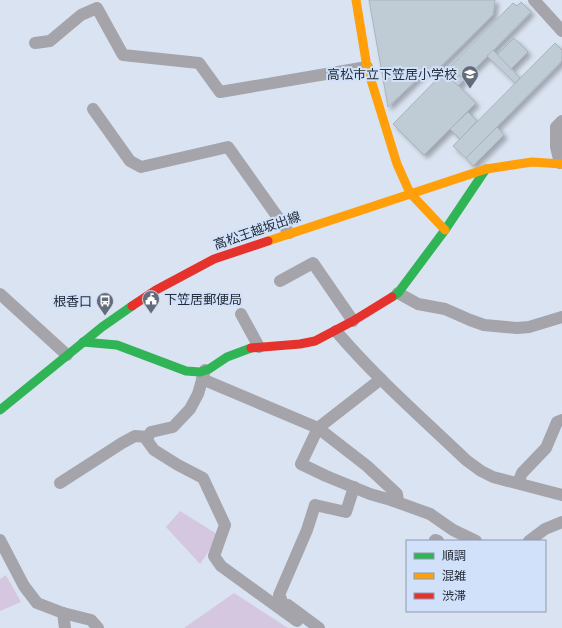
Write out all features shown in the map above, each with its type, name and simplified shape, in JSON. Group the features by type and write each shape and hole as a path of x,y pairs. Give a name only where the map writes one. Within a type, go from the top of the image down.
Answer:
{"street":[{"path":"356,0 367,66 397,164 410,192 445,230"},
{"path":"534,0 562,31"},
{"path":"35,43 50,41 81,15 101,4 123,55 199,63 220,92 367,66"},
{"path":"93,109 130,161 141,167 228,146 289,233"},
{"path":"561,164 556,147 556,127 562,121"},
{"name":"高松王越坂出線","path":"3,407 83,342 156,290 214,258 410,192 486,169 532,162 561,164"},
{"path":"319,628 306,617 279,603 221,566 214,556 226,525 204,478 178,466 154,450 146,439 151,432 172,427 190,409 198,394 203,374 238,352 250,348 300,344 315,341 336,331 398,293 445,230 486,169"},
{"path":"280,281 313,263 353,321"},
{"path":"398,293 418,304 445,309 484,325 517,328 529,327 562,317"},
{"path":"0,294 67,355"},
{"path":"241,314 259,347"},
{"path":"336,331 355,354 466,460 481,472 493,477 562,495"},
{"path":"83,342 117,345 186,371 200,372 318,428 367,466 392,489 397,494 398,502"},
{"path":"381,379 318,428 301,464 354,487 430,514 452,530 474,540"},
{"path":"0,421 3,407"},
{"path":"518,483 522,473 546,448 557,422 562,420"},
{"path":"60,483 129,439 136,436 148,437"},
{"path":"297,621 279,603 279,595 307,530 315,505 346,512 354,487"},
{"path":"530,540 545,529 562,522"},
{"path":"0,540 24,586 37,602 63,614 91,620 98,628"},
{"path":"63,614 65,628"}],"shaded area":[{"path":"180,511 217,534 211,548 200,564 166,527"},
{"path":"6,575 21,602 0,611 0,579"},
{"path":"234,593 288,628 184,628"}],"building":[{"path":"369,0 495,0 493,15 438,69 426,71 388,107"},
{"path":"521,2 531,12 464,80 451,66 513,3 517,6"},
{"path":"514,38 528,52 511,69 497,55"},
{"path":"555,43 562,50 562,61 466,158 453,146"},
{"path":"493,50 520,78 515,83 487,56"},
{"path":"444,72 476,103 424,155 393,124"},
{"path":"459,75 464,80 458,86 453,81"},
{"path":"468,112 477,121 460,139 450,129"},
{"path":"497,127 504,135 473,166 466,158"}],"traffic: fast":[{"path":"392,297 398,293 445,230 486,169"},
{"path":"0,410 102,327 132,306"},
{"path":"83,342 117,345 186,371 200,372 209,369 227,357 251,348"}],"traffic: slow":[{"path":"356,0 367,67 397,164 410,193 445,230"},
{"path":"268,241 486,169 532,162 562,164"}],"traffic: jam":[{"path":"132,306 156,290 214,259 268,241"},
{"path":"251,348 300,344 315,341 353,321 392,297"}],"place":[{"name":"高松市立下笠居小学校","path":"470,89"},
{"name":"下笠居郵便局","path":"151,314"},
{"name":"根香口","path":"105,316"}]}
